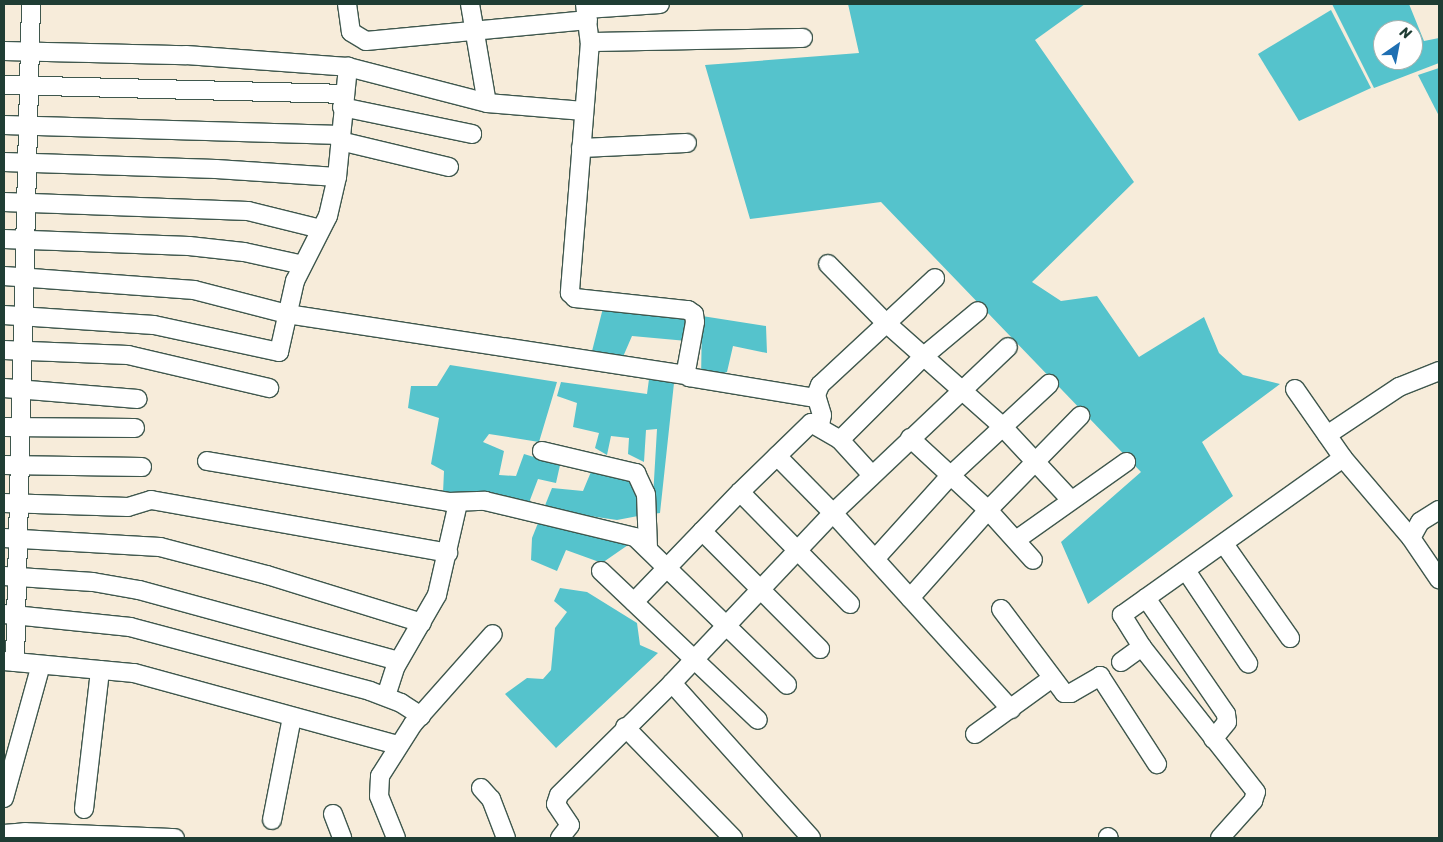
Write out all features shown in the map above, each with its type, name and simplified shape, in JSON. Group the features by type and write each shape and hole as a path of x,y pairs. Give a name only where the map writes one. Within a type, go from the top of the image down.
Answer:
{"street":[{"path":"31,4 32,52 29,86 22,389 12,428 9,661 134,673 397,745"},
{"path":"347,4 351,32 360,40 475,32 586,11 660,4"},
{"path":"470,4 486,103"},
{"path":"586,11 590,42 570,293 575,298 688,310 694,314 687,375"},
{"path":"590,42 804,38"},
{"path":"4,51 186,55 348,66 486,103 584,111"},
{"path":"4,314 154,325 277,352 281,348 295,281 321,229 337,176 348,66"},
{"path":"4,85 343,101 472,134"},
{"path":"4,125 341,138 449,167"},
{"path":"581,148 687,143"},
{"path":"4,162 337,176"},
{"path":"4,202 248,210 321,229"},
{"path":"4,239 190,246 244,252 304,266"},
{"path":"828,264 885,322 1001,425 1070,499"},
{"path":"4,276 194,290 287,314 687,375 816,398"},
{"path":"820,426 822,415 816,398 822,382 935,278"},
{"path":"840,440 924,356 978,311"},
{"path":"560,838 570,825 556,804 559,795 625,727 672,683 833,513 1008,347"},
{"path":"4,350 128,355 269,388"},
{"path":"1327,435 1399,387 1438,373"},
{"path":"875,559 951,474 1001,425 1049,384"},
{"path":"4,388 138,399"},
{"path":"1295,389 1343,458 1411,538 1439,579"},
{"path":"910,598 988,510 1080,416"},
{"path":"634,602 740,492 808,426 820,426 840,440 872,475"},
{"path":"12,428 135,428"},
{"path":"910,438 988,510 1033,560"},
{"path":"542,452 636,473 646,494 648,549"},
{"path":"777,456 833,513 1010,709"},
{"path":"1220,838 1253,801 1256,792 1142,647 1122,616 1187,572 1343,458"},
{"path":"207,461 458,503 485,501 624,534 648,549 666,569 787,685"},
{"path":"1016,540 1070,499 1126,462"},
{"path":"12,466 142,467"},
{"path":"740,492 850,604"},
{"path":"11,503 128,507 151,500 448,553"},
{"path":"386,696 398,661 437,596 458,503"},
{"path":"1411,538 1420,522 1439,510"},
{"path":"702,531 820,649"},
{"path":"11,539 160,547 267,575 422,623"},
{"path":"1224,544 1290,638"},
{"path":"601,571 758,720"},
{"path":"1187,572 1248,662"},
{"path":"10,576 93,582 139,590 398,661"},
{"path":"1146,598 1226,714 1227,722 1213,739"},
{"path":"1001,609 1052,678 1067,694 1100,676 1157,764"},
{"path":"10,614 130,628 386,696 421,716"},
{"path":"396,838 378,788 380,776 397,745 493,634"},
{"path":"1121,662 1142,647"},
{"path":"4,798 42,665"},
{"path":"84,809 100,670"},
{"path":"975,734 1052,678"},
{"path":"672,683 812,838"},
{"path":"272,820 292,717"},
{"path":"625,727 732,838"},
{"path":"481,788 491,799 506,838"},
{"path":"333,814 342,838"},
{"path":"4,834 175,838"}],"water":[{"path":"848,4 1085,4 1035,40 1134,182 1032,282 1061,301 1097,296 1139,357 1204,317 1219,353 1243,375 1280,384 1202,442 1233,496 1088,604 1061,542 1141,472 881,202 750,219 705,65 859,53"},
{"path":"1332,4 1409,4 1415,20 1373,20 1373,70 1421,70 1374,88"},
{"path":"1331,10 1371,88 1299,121 1258,54"},
{"path":"1439,38 1439,63 1423,69 1423,39 1424,41"},
{"path":"1439,68 1439,116 1418,75"},
{"path":"603,308 690,308 687,341 632,336 619,366 590,359"},
{"path":"702,316 766,326 767,353 733,346 727,372 701,381"},
{"path":"450,365 557,382 539,442 489,434 483,442 504,451 499,475 516,476 524,454 560,465 556,483 538,479 530,500 537,516 443,493 444,471 431,464 439,418 408,408 411,386 437,386"},
{"path":"649,379 674,383 660,513 652,514 657,429 646,430 644,462 628,454 629,438 611,436 607,455 595,448 599,433 573,427 577,403 557,396 561,382 647,394"},
{"path":"593,467 637,479 638,516 617,520 569,513 564,525 628,545 602,563 566,550 557,571 531,560 532,538 552,488 583,491"},
{"path":"560,588 587,592 637,623 640,645 658,653 556,748 505,694 527,678 543,679 551,670 555,628 567,612 554,601"}]}
